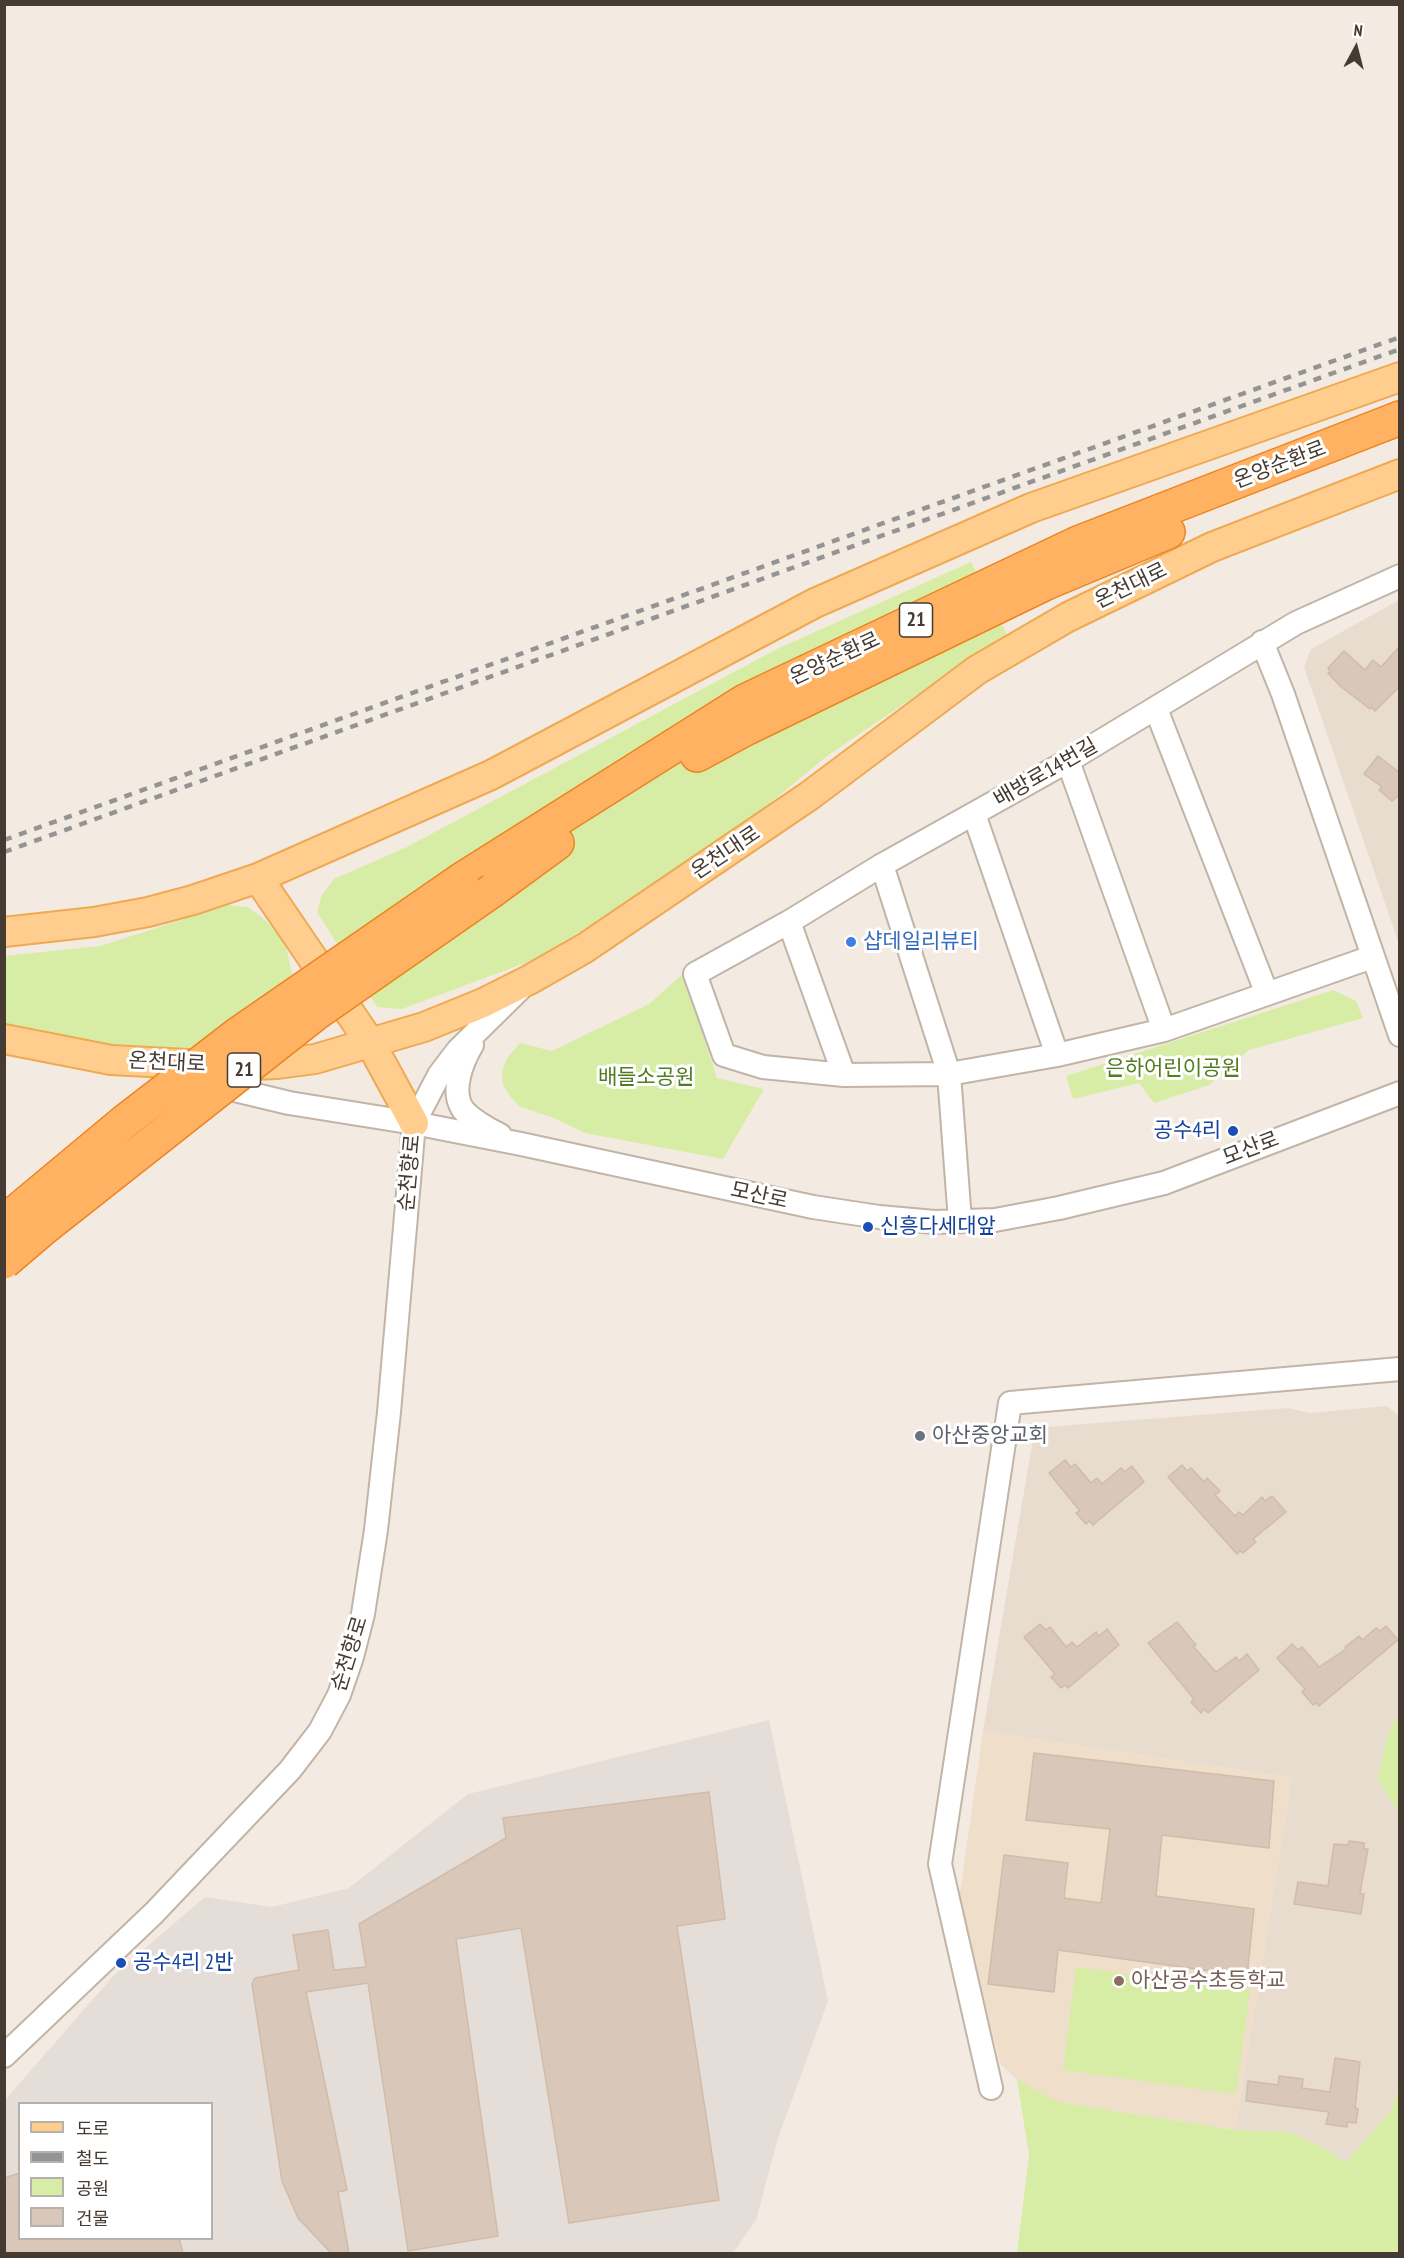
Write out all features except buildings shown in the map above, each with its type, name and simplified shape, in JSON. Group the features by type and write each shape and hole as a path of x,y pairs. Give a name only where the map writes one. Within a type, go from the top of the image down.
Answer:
{"highway":[{"name":"온양순환로","path":"4,1222 124,1122 238,1034 461,880 745,701 1078,543 1400,418"},
{"name":"온양순환로","path":"4,1263 54,1219 315,1014 493,890 622,796 746,729 1046,583 1247,498 1400,442"}],"main road":[{"path":"4,932 94,922 148,912 193,900 258,878 491,775 815,603 1031,508 1400,377"},
{"name":"온천대로","path":"4,1040 111,1060 225,1066 277,1064 315,1059 424,1027 483,1003 585,948 800,802 977,670 1068,617 1212,547 1400,474"},
{"path":"258,878 371,1044 414,1123"}],"street":[{"name":"배방로14번길","path":"844,1075 763,1067 724,1055 695,974 789,922 882,865 1068,761 1262,642 1296,623 1400,576"},
{"path":"1262,642 1283,694 1400,1035"},
{"path":"1156,709 1267,994"},
{"path":"1068,761 1164,1030"},
{"path":"974,814 1057,1055"},
{"path":"882,865 949,1074 960,1221"},
{"path":"789,922 844,1075 949,1074 1057,1055 1164,1030 1372,957"},
{"path":"414,1123 439,1075 458,1050 529,980"},
{"path":"487,1023 470,1049 460,1073 457,1092 462,1109 488,1129 521,1144"},
{"name":"모산로","path":"111,1060 289,1103 414,1123 521,1144 813,1207 879,1218 935,1222 995,1220 1059,1208 1164,1183 1400,1093"},
{"name":"순천향로","path":"4,2056 154,1913 290,1770 321,1731 339,1695 352,1658 363,1614 376,1530 389,1412 414,1123"},
{"path":"991,2088 940,1864 1010,1403 1400,1369"}],"shaded area":[{"path":"1399,600 1399,944 1304,667 1311,649"},
{"path":"1387,1406 1399,1416 1399,1713 1387,1736 1378,1779 1399,1814 1399,2087 1390,2112 1345,2164 1328,2150 1289,2132 1235,2130 1292,1778 983,1731 1033,1439 1046,1427 1288,1408 1310,1413"},
{"path":"769,1720 828,2001 778,2138 756,2220 733,2253 5,2254 5,2100 115,1974 205,1897 272,1907 349,1888 468,1794"},
{"name":"아산공수초등학교","path":"983,1731 1292,1778 1235,2130 1058,2102 1017,2080 1000,2063 959,1899"}],"green space":[{"path":"971,562 1007,634 827,756 747,822 635,898 533,960 402,1009 377,1007 317,912 322,895 334,879 407,847 777,649"},
{"path":"228,905 248,907 264,919 285,942 302,1020 274,1052 120,1049 5,1029 4,956 100,946"},
{"name":"배들소공원","path":"683,974 717,1078 764,1089 723,1159 585,1133 556,1119 519,1106 510,1096 503,1085 502,1072 507,1058 520,1043 552,1051 649,1004"},
{"name":"은하어린이공원","path":"1333,990 1356,1001 1363,1018 1249,1050 1209,1085 1154,1103 1139,1083 1073,1099 1066,1076"},
{"path":"1399,1713 1399,1814 1378,1779 1387,1736"},
{"path":"1076,1967 1250,1990 1236,2094 1063,2070"},
{"path":"1017,2080 1058,2102 1235,2130 1289,2132 1328,2150 1345,2163 1390,2112 1399,2087 1399,2253 1017,2253 1029,2155"}],"railway":[{"path":"4,840 1400,337"},
{"path":"4,852 1400,349"}],"place":[{"name":"샵데일리뷰티","path":"851,942"},
{"name":"공수4리","path":"1233,1131"},
{"name":"신흥다세대앞","path":"868,1227"},
{"name":"아산중앙교회","path":"920,1436"},
{"name":"공수4리 2반","path":"121,1963"},
{"name":"아산공수초등학교","path":"1119,1981"}]}
